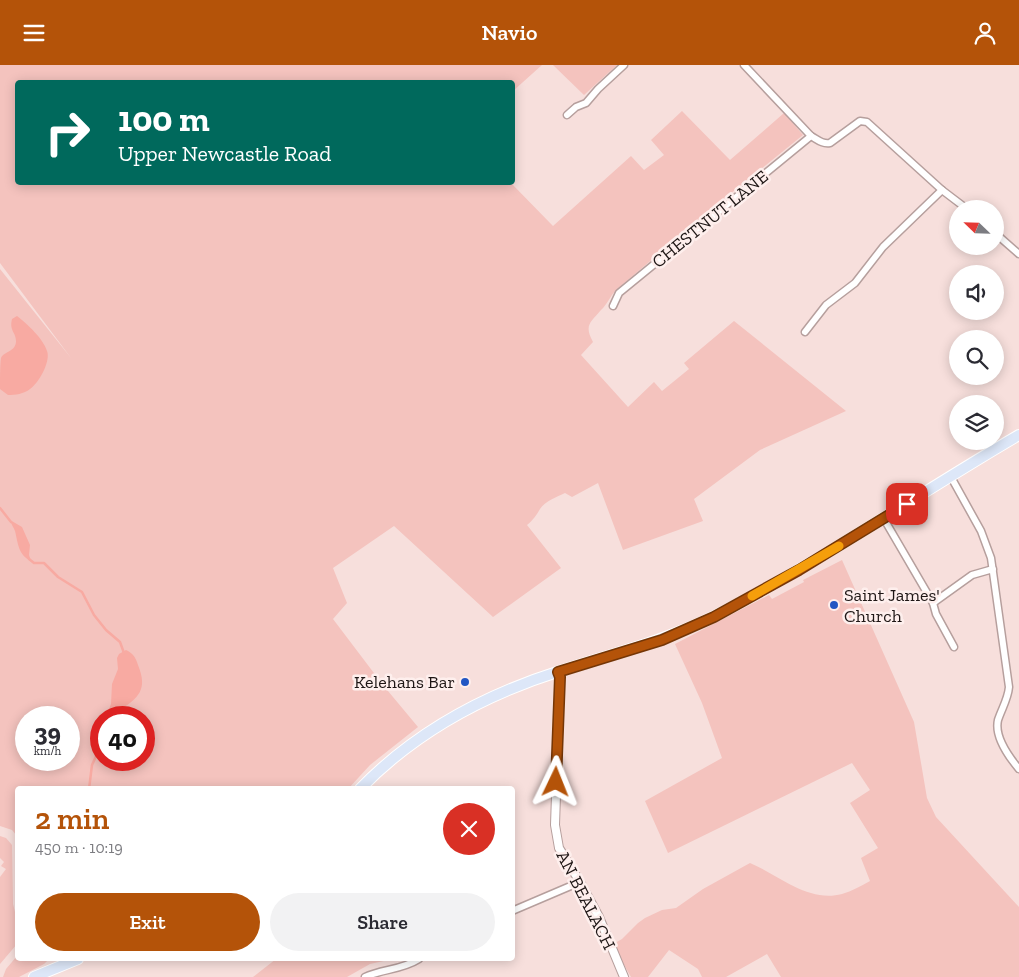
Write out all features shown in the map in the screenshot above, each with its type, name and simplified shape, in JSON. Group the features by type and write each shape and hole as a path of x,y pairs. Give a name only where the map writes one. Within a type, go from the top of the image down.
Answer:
{"main road":[{"path":"363,786 406,747 450,718 485,701 558,672 642,646 688,629 784,578 884,519 1019,435"},
{"path":"34,977 73,961"}],"street":[{"path":"567,115 576,107 586,103 624,65"},
{"path":"744,65 811,136 824,144 830,143 860,121 868,122 955,200"},
{"name":"CHESTNUT LANE","path":"612,305 619,293 811,136"},
{"path":"805,332 826,305 855,283 883,247 942,190"},
{"path":"1004,241 1019,254"},
{"path":"950,477 981,531 991,558 1009,687 1008,696 997,728 1002,743 1019,769"},
{"path":"884,519 933,603 936,614 954,647"},
{"path":"933,603 972,575 993,569"},
{"name":"AN BEALACH","path":"558,672 560,677 556,834 559,848 599,917 624,977"},
{"path":"515,910 580,882"},
{"path":"365,977 415,961"}],"shaded area":[{"path":"0,65 542,65 515,89 515,80 15,80 15,185 513,185 553,226 631,156 644,170 664,155 651,140 682,111 730,160 784,113 803,135 616,290 590,325 589,332 593,342 581,355 628,407 654,382 662,391 689,369 684,363 734,321 846,411 760,450 694,499 703,521 623,550 598,483 572,497 565,493 551,499 542,506 527,525 561,568 493,617 394,526 333,568 347,603 333,619 383,685 418,727 370,765 351,786 15,786 15,834 12,830 0,826 0,269 71,358 0,263"},
{"path":"553,65 617,65 584,95"},
{"path":"17,316 42,341 48,355 37,382 28,391 8,395 0,389 1,358 15,345 16,338 11,323 12,319"},
{"path":"10,520 22,527 30,545 29,555 31,561 21,552"},
{"path":"842,560 914,722 927,798 936,817 1019,907 1019,977 781,977 767,954 726,977 702,977 698,969 669,950 648,977 631,977 615,949 615,943 645,918 662,910 676,908 703,889 750,863 794,886 817,895 842,894 870,881 861,858 878,848 850,803 870,790 852,763 668,853 645,801 722,758 702,703 675,644 769,595 772,599 804,582 803,580"},
{"path":"126,650 132,654 141,674 142,687 136,697 126,706 110,706 112,684 118,669 117,658 119,654"},
{"path":"0,836 6,838 12,845 15,946 0,964 0,877 6,869 1,866 4,862 0,858"},
{"path":"15,958 15,961 47,961 19,977 3,977 6,969"},
{"path":"273,961 384,961 370,964 347,977 253,977"}],"waterway":[{"path":"0,508 11,522"},
{"path":"29,559 34,563 44,563 58,577 82,592 94,615 106,630 120,642 124,653"},
{"path":"89,786 91,771"}],"slow traffic":[{"path":"752,596 839,546"}],"place":[{"name":"Saint James' Church","path":"834,605"},
{"name":"Kelehans Bar","path":"465,682"}],"route":[{"path":"556,782 560,677 558,672 662,640 714,617 799,570 907,504"}]}
